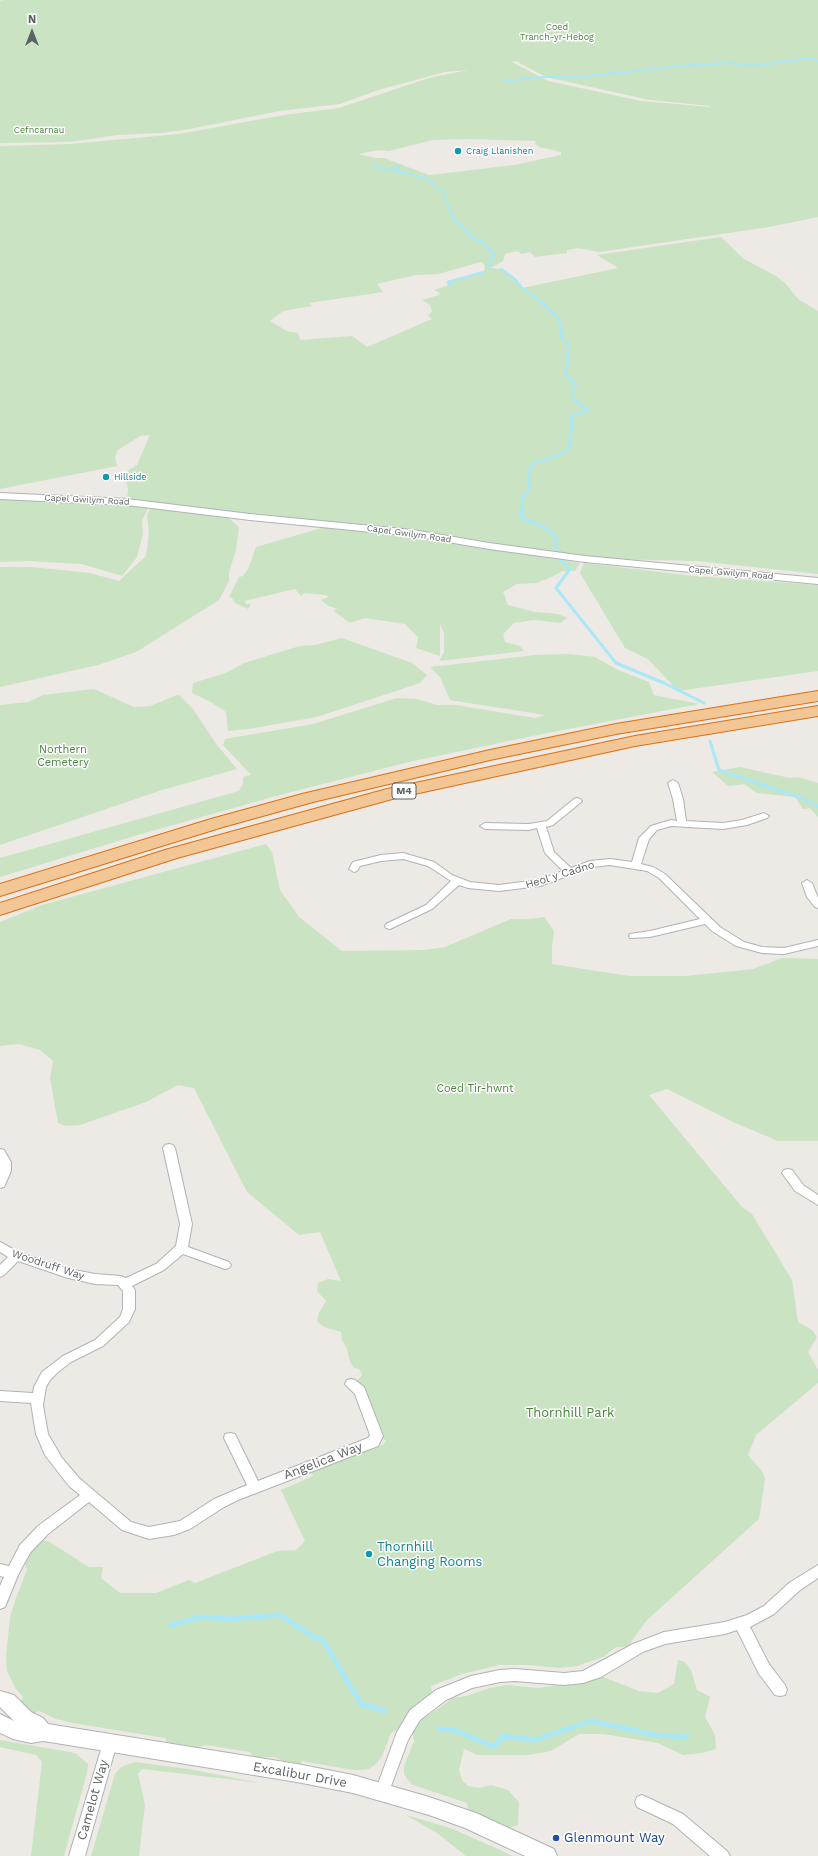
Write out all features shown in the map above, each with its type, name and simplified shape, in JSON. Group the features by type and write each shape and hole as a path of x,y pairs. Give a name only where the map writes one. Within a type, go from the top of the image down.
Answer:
{"highway":[{"name":"M4","path":"0,890 217,823 308,798 424,770 616,729 818,696"},
{"name":"M4","path":"0,908 178,852 309,815 400,792 532,762 634,741 818,711"}],"street":[{"name":"Capel Gwilym Road","path":"0,496 127,502 250,517 406,532 488,546 585,559 818,581"},
{"path":"672,783 678,799 682,823"},
{"path":"485,826 529,827 541,825 556,819 577,801"},
{"path":"636,865 647,833 654,828 663,825 682,823 723,826 744,823 764,816"},
{"path":"541,825 550,853 570,872"},
{"name":"Heol y Cadno","path":"354,869 356,864 367,861 403,856 431,864 458,881 468,885 485,888 513,888 540,883 585,866 601,863 636,865 650,869 662,876 707,920 731,940 740,944 762,950 784,952 818,943"},
{"path":"390,926 429,907 458,881"},
{"path":"807,883 812,897 818,906"},
{"path":"634,936 650,934 707,920"},
{"path":"125,1284 160,1267 181,1249 186,1234 186,1224 169,1148"},
{"path":"0,1153 4,1162 5,1171 0,1184"},
{"path":"788,1173 799,1188 818,1201"},
{"name":"Woodruff Way","path":"0,1246 16,1256 83,1277 115,1280 125,1284"},
{"path":"181,1249 225,1265"},
{"path":"0,1272 16,1256"},
{"name":"Angelica Way","path":"125,1284 129,1290 130,1298 129,1310 125,1319 104,1340 67,1359 46,1376 40,1387 37,1398 38,1418 42,1434 50,1451 66,1474 127,1526 149,1532 160,1532 186,1525 219,1503 373,1442 377,1436 360,1391 351,1384"},
{"path":"0,1396 37,1398"},
{"path":"230,1438 255,1488"},
{"path":"0,1603 6,1572 43,1530 89,1495"},
{"path":"382,1792 402,1737 415,1715 436,1698 454,1688 471,1682 500,1676 527,1675 564,1679 583,1677 608,1667 638,1648 664,1638 741,1624 769,1610 794,1587 818,1571"},
{"path":"741,1624 764,1669 780,1690"},
{"name":"Excalibur Drive","path":"0,1699 7,1701 24,1718 36,1724 43,1732"},
{"name":"Excalibur Drive","path":"0,1723 13,1730 31,1734 43,1732 297,1773 382,1792 469,1820 547,1856"},
{"name":"Camelot Way","path":"77,1856 110,1743"},
{"path":"642,1802 678,1819 722,1856"}],"green space":[{"path":"818,0 818,217 769,227 599,252 578,248 567,250 567,253 535,257 530,252 522,254 517,251 505,254 503,261 491,268 501,269 515,279 522,288 618,268 597,255 721,237 744,259 776,276 786,284 798,299 818,311 818,574 697,561 610,559 340,524 127,500 128,489 124,473 137,465 150,435 140,436 118,450 115,457 117,466 0,489 0,146 70,144 179,134 284,115 339,108 429,78 468,70 445,72 378,90 340,104 280,111 190,129 161,133 118,135 69,142 0,143 0,1","holes":["516,61 546,77 650,100 710,107 641,101 548,81 512,62","467,139 536,141 535,144 539,147 561,152 561,155 514,165 429,175 384,158 375,158 358,154 378,150 389,151 433,140","481,262 485,265 484,272 448,282 449,285 434,290 440,293 439,295 422,300 430,305 432,311 428,316 432,319 367,347 352,336 300,340 298,333 287,331 270,321 283,311 312,306 309,303 383,292 377,284 417,275 438,274"]},
{"path":"0,499 57,500 149,506 142,521 143,534 137,557 122,576 82,564 28,561 0,562"},
{"path":"152,507 226,516 239,527 236,550 229,572 229,581 219,600 136,652 98,665 0,687 0,567 30,567 90,573 119,581 146,556 149,533 147,514"},
{"path":"325,527 408,535 580,563 575,571 562,571 552,577 536,583 517,584 503,592 508,605 535,612 558,614 567,618 560,623 534,620 514,623 503,634 505,642 520,646 524,651 439,661 444,652 444,633 440,624 440,656 416,648 418,637 405,624 365,618 350,623 334,611 337,609 327,605 321,600 328,597 326,595 305,593 301,596 295,589 244,601 246,604 251,604 248,609 235,603 233,599 229,597 239,577 243,576 248,569 256,547"},
{"path":"584,563 693,576 818,585 818,671 678,691 648,659 625,648 580,573"},
{"path":"342,638 412,663 427,675 420,683 317,717 228,731 226,712 209,701 192,693 193,683 226,673 244,663 300,646 315,645"},
{"path":"570,654 595,657 618,670 649,682 654,695 699,704 537,735 409,762 276,796 138,835 0,877 0,858 239,791 243,784 243,777 251,775 223,745 225,739 313,724 397,698 417,699 437,705 456,705 535,718 545,715 450,700 440,677 430,667 536,655"},
{"name":"Northern Cemetery","path":"94,689 134,707 150,706 179,695 193,709 217,745 237,769 162,790 0,845 0,705 28,702 43,695"},
{"path":"740,767 790,778 798,777 818,783 818,817 810,808 803,809 795,797 757,793 744,784 728,786 712,772"},
{"path":"266,844 272,852 280,890 299,917 342,951 424,950 445,947 511,919 544,917 554,931 552,964 629,976 687,976 753,969 782,958 818,959 818,1141 778,1141 733,1122 667,1089 649,1095 742,1207 752,1214 792,1280 798,1322 812,1330 817,1337 808,1352 818,1370 818,1383 756,1435 748,1455 761,1470 765,1478 759,1519 647,1620 629,1645 625,1647 616,1647 603,1657 577,1666 560,1668 528,1665 500,1665 462,1674 431,1686 432,1692 416,1712 429,1715 453,1698 466,1696 490,1688 507,1685 539,1688 603,1677 639,1691 658,1693 674,1684 678,1660 685,1662 691,1670 697,1690 710,1697 705,1717 715,1735 716,1749 702,1753 683,1755 658,1743 603,1734 579,1734 551,1751 528,1755 477,1755 464,1749 459,1770 462,1780 468,1786 479,1788 491,1785 508,1790 519,1802 518,1825 507,1829 469,1812 467,1803 413,1785 408,1780 404,1774 404,1766 414,1741 412,1729 401,1728 391,1733 382,1756 377,1763 369,1769 353,1770 302,1761 300,1764 291,1764 274,1757 254,1758 250,1752 206,1745 199,1747 190,1746 167,1742 165,1738 72,1723 56,1719 39,1711 31,1714 22,1708 21,1701 23,1697 16,1689 7,1671 6,1658 10,1617 27,1570 23,1558 41,1540 48,1541 89,1567 103,1567 101,1578 120,1593 156,1593 189,1580 195,1583 278,1551 296,1550 305,1541 281,1490 313,1476 311,1472 372,1447 383,1445 386,1441 374,1431 356,1382 362,1375 359,1369 354,1368 350,1362 347,1349 342,1340 341,1332 324,1327 317,1321 319,1313 326,1301 317,1291 318,1283 328,1279 341,1281 320,1232 299,1235 247,1192 194,1088 178,1085 146,1102 80,1125 66,1126 58,1123 50,1078 53,1061 40,1050 19,1044 0,1046 0,922 42,905"},
{"path":"0,1740 75,1753 88,1764 87,1773 64,1856 31,1856 42,1762 36,1755 0,1747"},
{"path":"135,1762 188,1769 261,1783 142,1769 138,1774 145,1805 139,1856 91,1856 115,1774 121,1767"},
{"path":"406,1815 453,1829 513,1856 466,1856 437,1833"}],"waterway":[{"path":"504,81 542,77 587,76 690,65 730,63 753,66 808,58 818,60"},
{"path":"374,163 375,168 394,170"},
{"path":"398,165 400,167 395,169 396,171 426,178 444,193 444,198 450,207 453,219"},
{"path":"453,218 476,240 485,243 486,247 495,254 490,261 490,268"},
{"path":"501,269 515,279 522,288 539,300 559,319 562,339 569,344 567,367 565,371 566,376 576,384 572,390 573,399 588,410 571,416 572,425 569,449 554,457 534,463 529,470 529,490 523,497"},
{"path":"449,285 448,282 484,272"},
{"path":"523,496 521,517 542,526 556,536 556,553"},
{"path":"560,559 570,569 556,588 616,663 664,683 704,703"},
{"path":"710,741 719,770 798,797 818,806"},
{"path":"171,1625 201,1617 230,1619 280,1615 315,1638 322,1639 361,1704 385,1711"},
{"path":"439,1729 454,1730 494,1747 503,1736 535,1740 591,1721 655,1735 687,1737"}],"place":[{"name":"Craig Llanishen","path":"458,151"},
{"name":"Hillside","path":"106,477"},
{"name":"Thornhill Changing Rooms","path":"369,1554"},
{"name":"Glenmount Way","path":"556,1838"}],"park label":[{"name":"Coed Tranch-yr-Hebog","path":"557,32"},
{"name":"Cefncarnau","path":"39,130"},
{"name":"Coed Tir-hwnt","path":"475,1089"},
{"name":"Thornhill Park","path":"570,1413"}]}
